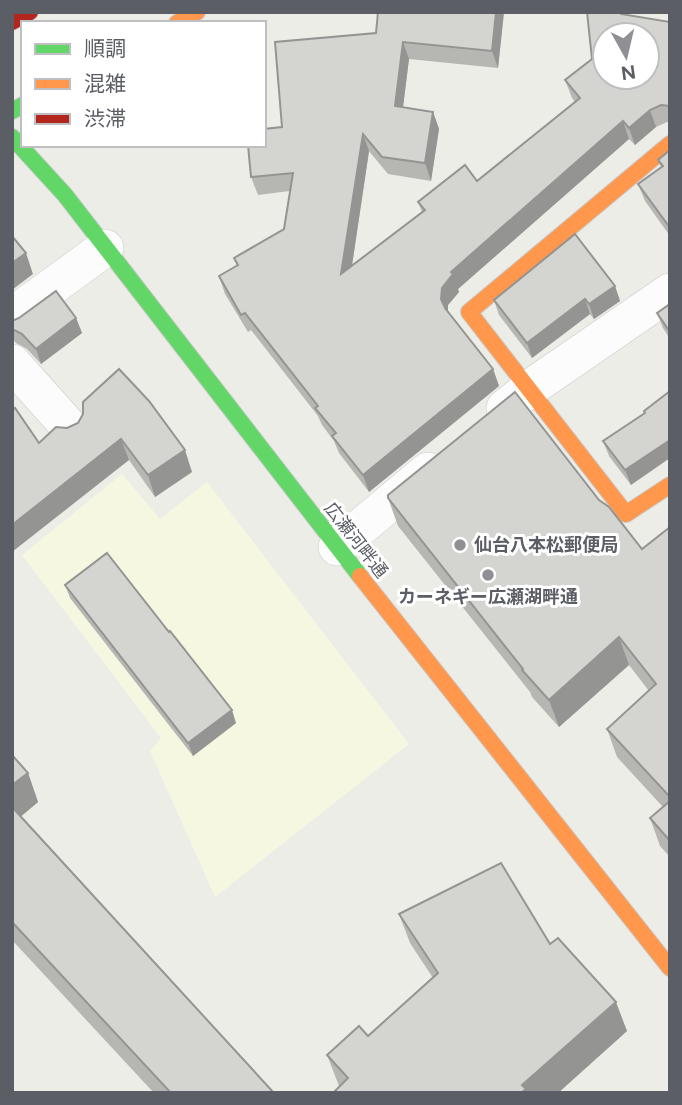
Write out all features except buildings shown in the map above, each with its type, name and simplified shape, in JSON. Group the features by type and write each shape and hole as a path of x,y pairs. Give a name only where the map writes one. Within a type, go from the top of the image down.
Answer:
{"street":[{"path":"12,22 30,12"},
{"path":"181,21 197,12"},
{"path":"670,144 469,312 626,514 670,485"},
{"name":"広瀬河畔通","path":"21,147 65,195 337,547 670,968"},
{"path":"12,316 105,248"},
{"path":"337,547 529,389 670,292"},
{"path":"12,363 71,429"}],"shaded area":[{"path":"122,474 160,519 207,482 409,744 215,897 150,751 161,738 22,555"}],"traffic: fast":[{"path":"12,111 21,106"},
{"path":"12,137 21,147"},
{"path":"21,147 65,195 360,576"}],"traffic: slow":[{"path":"181,21 197,12"},
{"path":"670,144 469,312 626,514 670,485"},
{"path":"360,576 670,968"}],"traffic: jam":[{"path":"12,22 30,12"}],"place":[{"name":"仙台八本松郵便局","path":"460,545"},
{"name":"カーネギー広瀬湖畔通","path":"488,575"}]}
